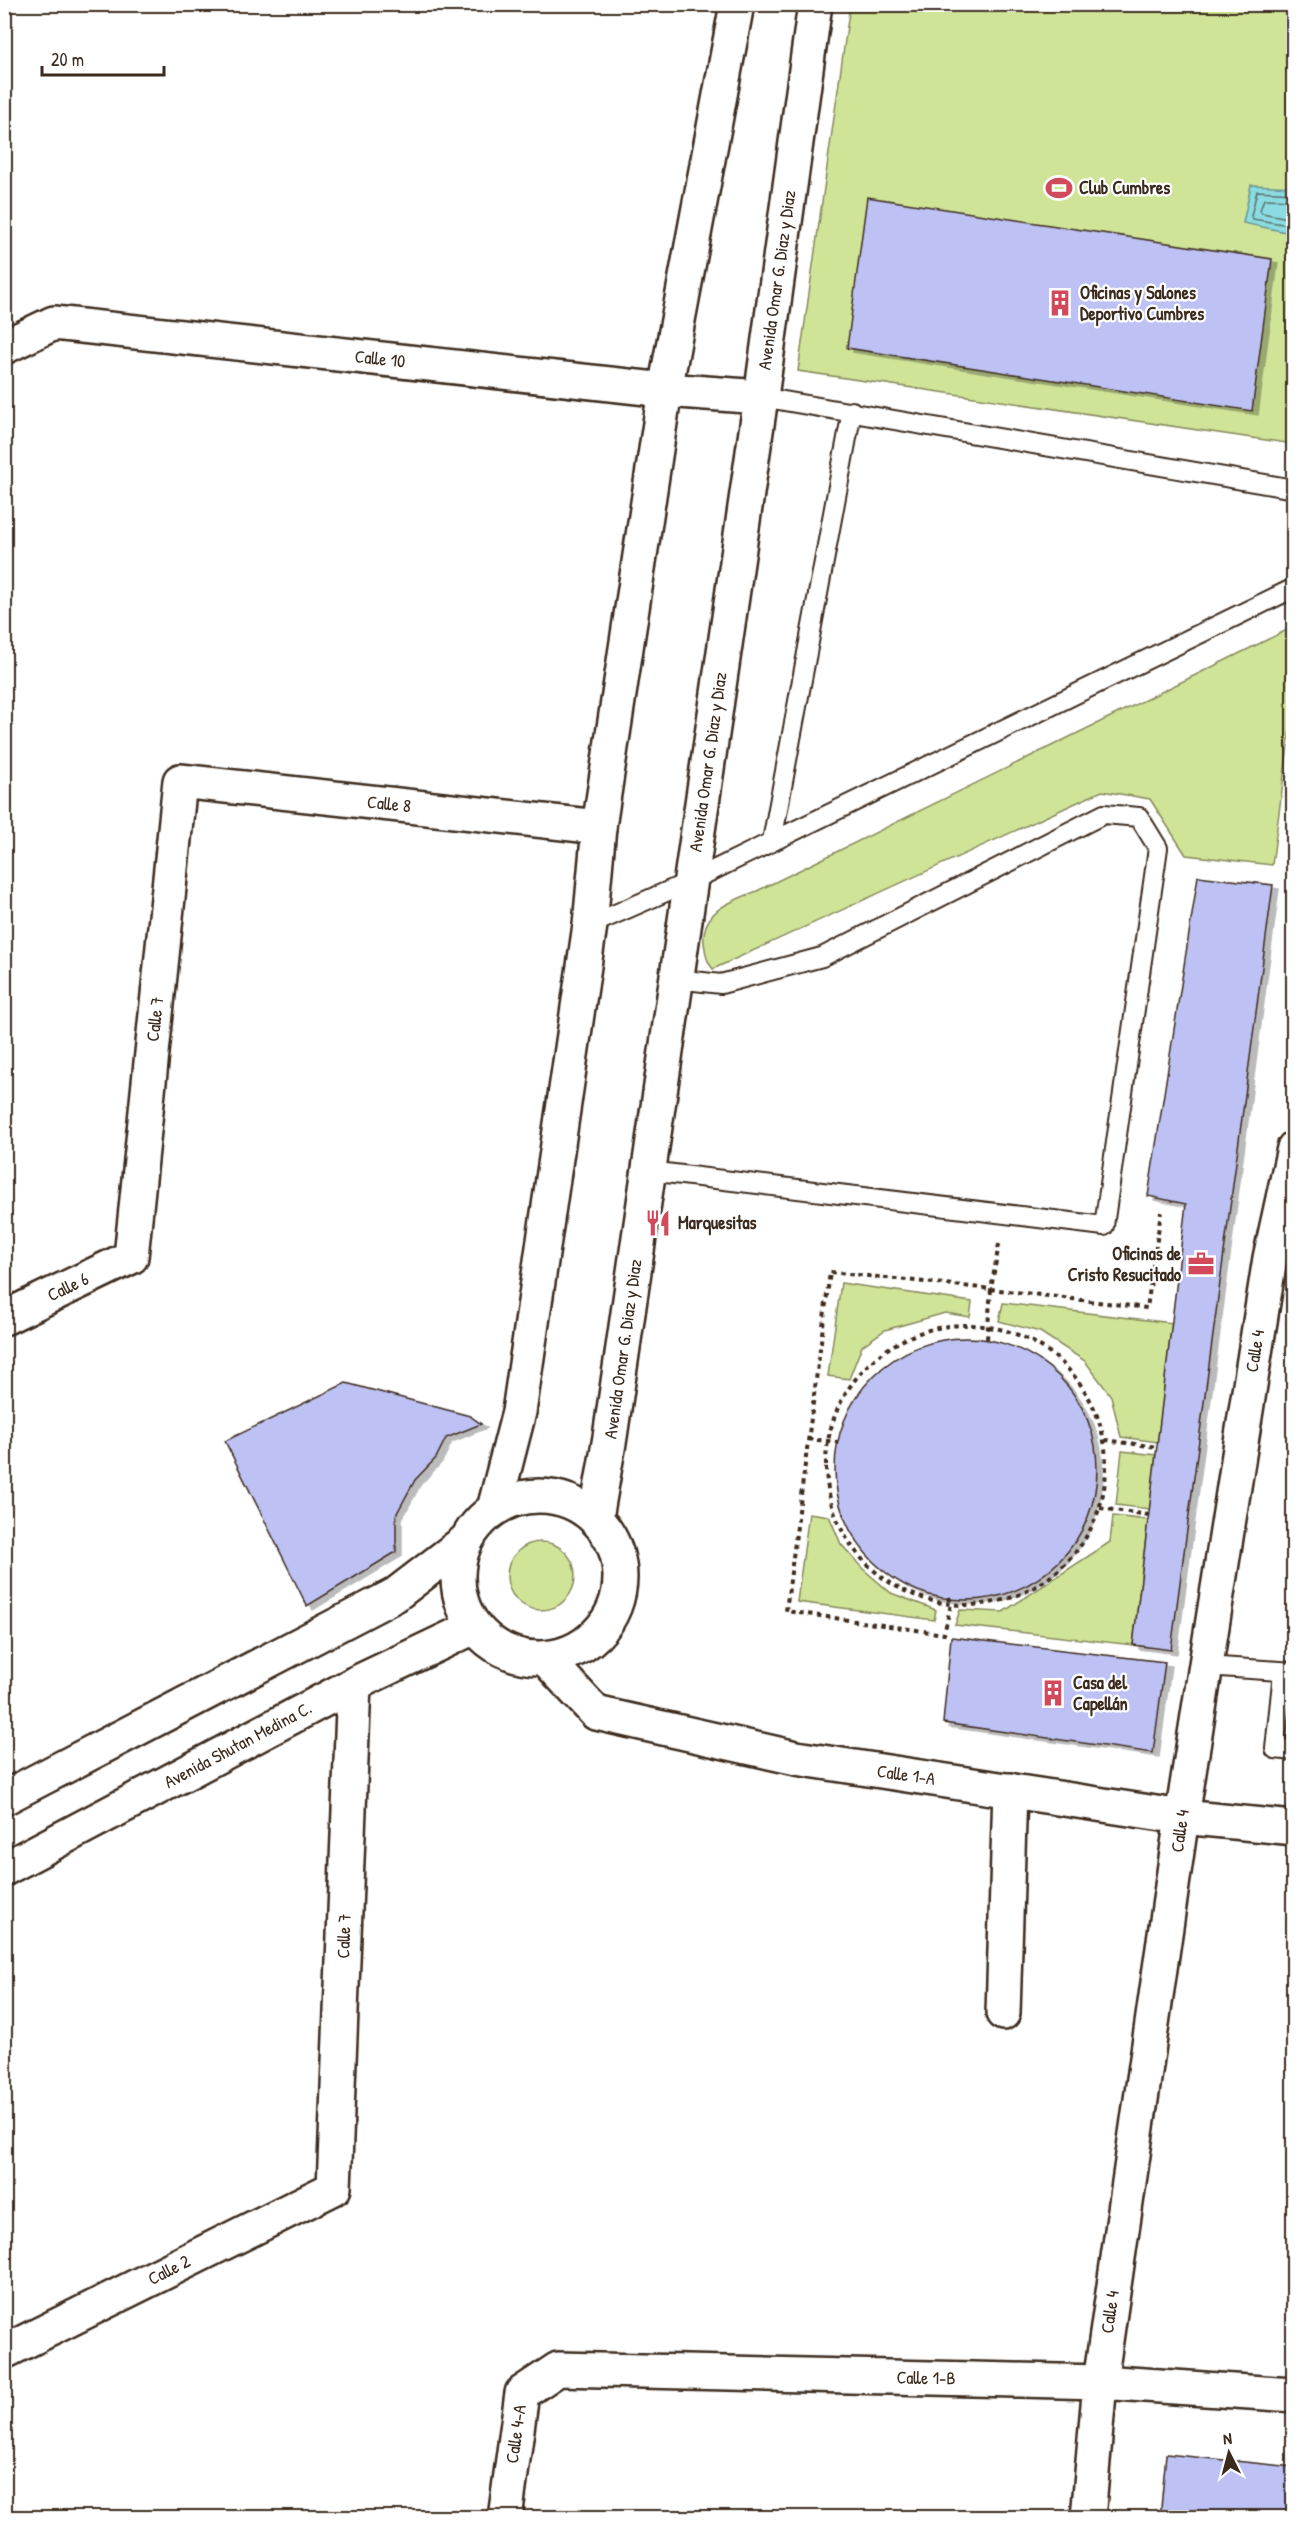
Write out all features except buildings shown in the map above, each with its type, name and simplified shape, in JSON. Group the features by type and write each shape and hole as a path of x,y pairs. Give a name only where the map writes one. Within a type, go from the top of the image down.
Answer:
{"street":[{"path":"494,1509 519,1412 590,925 599,827 665,390 737,4"},
{"name":"Avenida Omar G. Diaz y Diaz","path":"596,1518 610,1437 691,881 815,4"},
{"name":"Calle 10","path":"4,347 54,323 665,390 761,397"},
{"name":"Calle 8","path":"180,781 599,827"},
{"name":"Calle 7","path":"131,1257 180,781"},
{"name":"Calle 4","path":"1088,2517 1100,2382 1182,1817 1206,1666 1282,1260 1293,1148"},
{"name":"Calle 6","path":"4,1318 131,1257"},
{"path":"4,1798 395,1595 464,1542 494,1509 519,1498 546,1496 573,1502 596,1518 611,1537 620,1560 621,1585 614,1609 601,1629 583,1645 545,1658 505,1652 474,1627 460,1601 457,1571 464,1542"},
{"name":"Avenida Shutan Medina C.","path":"4,1869 354,1684 474,1627"},
{"name":"Calle 1-A","path":"545,1658 596,1713 796,1758 1182,1817 1293,1828"},
{"name":"Calle 7","path":"334,2188 354,1684"},
{"path":"1003,2013 1010,1790"},
{"name":"Calle 2","path":"4,2352 334,2188"},
{"name":"Calle 1-B","path":"558,2370 1100,2382 1293,2395"},
{"name":"Calle 4-A","path":"505,2517 522,2393 558,2370"}],"lane":[{"path":"761,397 1293,489"},
{"path":"772,841 852,411"},
{"path":"590,925 691,881 1293,588"},
{"path":"649,1171 1104,1226 1158,848 1139,817 1104,814 822,957 721,984 676,979"},
{"path":"1206,1666 1288,1672 1275,1749 1293,1751"}],"path":[{"path":"949,1598 951,1604 944,1634 786,1611 830,1272 1147,1308 1161,1212"},
{"path":"987,1339 991,1289 1004,1214"},
{"path":"951,1326 988,1326 1023,1336 1054,1355 1080,1381 1098,1412 1105,1440 1106,1483 1097,1518 1079,1549 1053,1575 1022,1594 987,1604 951,1604 919,1597 890,1583 864,1562 845,1536 831,1506 825,1474 828,1441 838,1407 857,1376 884,1351 916,1334 951,1326"},
{"path":"808,1439 838,1442"},
{"path":"1105,1440 1157,1447"},
{"path":"1100,1508 1149,1515"}],"green space":[{"name":"Club Cumbres","path":"850,5 1293,5 1293,444 798,371"},
{"path":"1293,627 1293,708 1272,865 1186,855 1150,799 1102,791 713,969 709,963 704,932 713,915 728,903 757,891"},
{"path":"841,1283 972,1302 970,1317 945,1313 885,1330 862,1346 849,1379 828,1376"},
{"path":"1003,1303 1172,1323 1158,1442 1121,1437 1111,1396 1085,1361 1040,1332 999,1321"},
{"path":"1122,1451 1156,1455 1150,1509 1116,1505"},
{"path":"809,1513 829,1516 841,1544 863,1569 891,1593 936,1610 934,1620 797,1602"},
{"path":"1113,1516 1148,1520 1133,1645 955,1625 960,1610 1003,1612 1110,1542"},
{"path":"541,1542 554,1545 565,1552 572,1563 575,1576 572,1589 565,1600 554,1607 541,1610 528,1607 517,1600 510,1589 507,1576 510,1563 517,1552 528,1545"}],"water":[{"path":"1251,185 1293,187 1291,233 1243,223"}],"place":[{"name":"Club Cumbres","path":"1059,188"},
{"name":"Oficinas y Salones Deportivo Cumbres","path":"1060,303"},
{"name":"Marquesitas","path":"658,1223"},
{"name":"Oficinas de Cristo Resucitado","path":"1201,1264"},
{"name":"Casa del Capellán","path":"1053,1693"}]}
